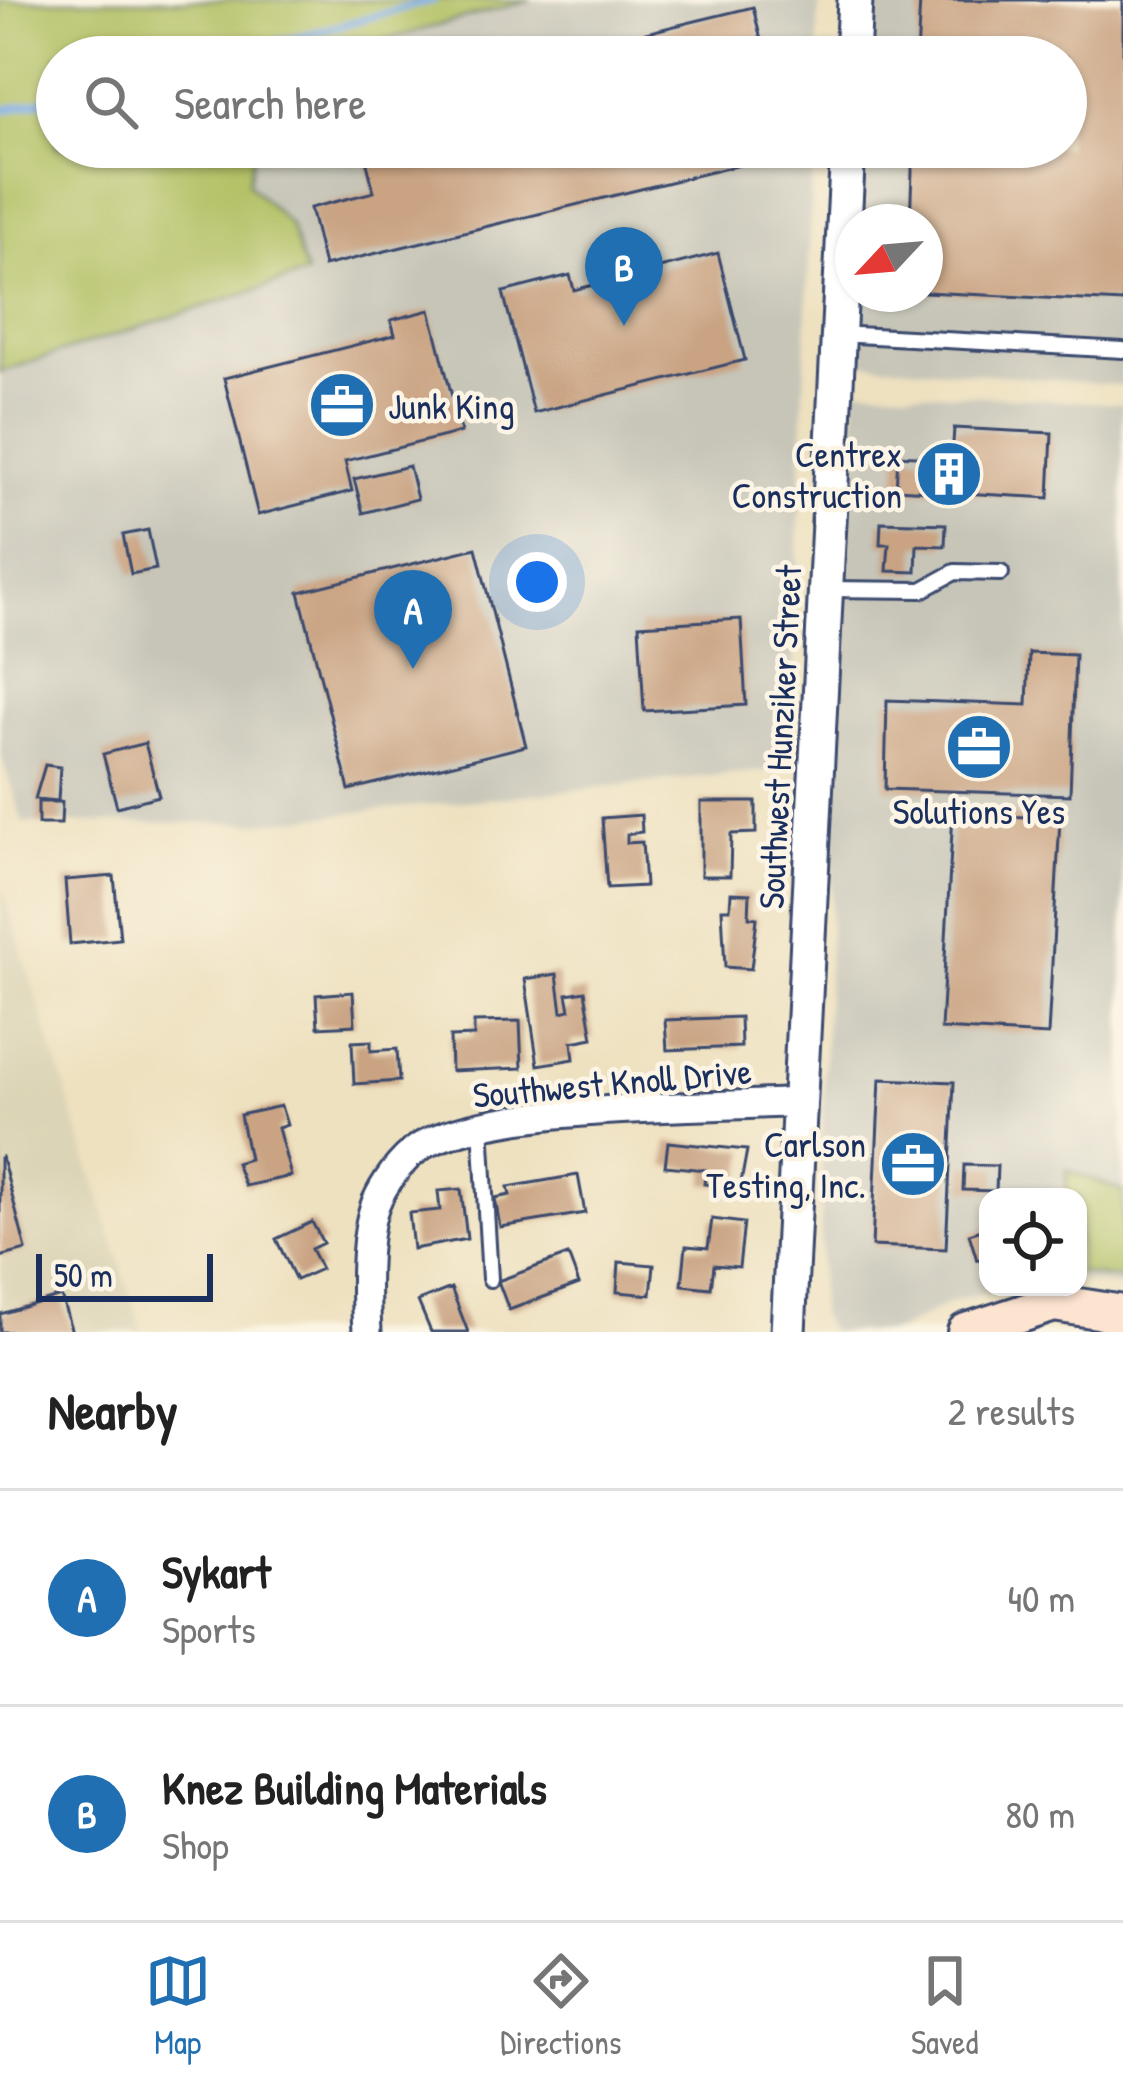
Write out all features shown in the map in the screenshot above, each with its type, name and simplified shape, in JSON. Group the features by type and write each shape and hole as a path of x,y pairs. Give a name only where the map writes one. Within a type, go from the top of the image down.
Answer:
{"main road":[{"path":"966,1332 1054,1303 1123,1314"}],"street":[{"path":"853,36 855,0"},
{"name":"Southwest Hunziker Street","path":"788,1332 847,168"},
{"name":"Southwest Knoll Drive","path":"367,1332 364,1286 376,1200 399,1166 424,1144 481,1126 535,1118 799,1102"}],"lane":[{"path":"838,334 1123,350"},
{"path":"825,589 922,590 955,572 1001,574"},
{"path":"481,1126 490,1279"}],"shaded area":[{"path":"531,0 819,0 818,36 400,36"},
{"path":"871,0 1123,0 1123,386 853,362 856,312 943,312 943,204 861,204 863,168 1087,168 1087,36 869,36"},
{"path":"251,168 812,168 790,768 253,823 23,823 0,752 0,372 305,274 290,225 248,183"},
{"path":"856,388 1123,404 1123,1287 1087,1282 1087,1188 979,1188 979,1295 953,1301 895,1332 830,1332 819,1313 825,1027"},
{"path":"0,882 142,1332 0,1332"}],"green space":[{"path":"0,0 531,0 400,36 36,36 36,168 251,168 248,184 290,225 306,274 0,372"},
{"path":"1067,1170 1123,1191 1123,1279 1087,1274 1087,1188 1066,1188"}],"building":[{"path":"920,0 1123,0 1123,302 943,293 943,204 911,204 912,168 1087,168 1087,36 918,36"},
{"path":"753,7 760,36 633,36"},
{"path":"368,168 727,168 324,266 310,208 374,192"},
{"path":"718,253 745,360 534,413 503,292 570,275 574,290"},
{"name":"Junk King","path":"430,310 461,432 345,461 352,491 258,515 224,378 395,335 391,320"},
{"name":"Centrex Construction","path":"954,428 1052,433 1049,498 896,489 898,455 952,458"},
{"path":"409,466 417,499 363,513 354,479"},
{"path":"881,522 946,524 945,546 917,545 916,572 887,571 889,544 880,544"},
{"path":"148,530 156,569 131,574 123,535"},
{"path":"476,548 526,746 349,790 299,592"},
{"path":"741,619 746,705 644,711 639,625"},
{"name":"Solutions Yes","path":"1029,653 1075,655 1070,795 885,789 887,700 1027,705"},
{"path":"145,743 159,796 117,807 103,754"},
{"path":"45,765 60,767 58,801 35,799"},
{"path":"38,802 62,802 61,824 38,824"},
{"path":"701,802 756,802 756,833 731,834 730,876 701,876"},
{"path":"953,813 1060,819 1048,1035 941,1029"},
{"path":"641,815 642,832 627,834 627,843 642,842 645,886 607,888 602,818"},
{"path":"114,876 120,939 70,944 65,880"},
{"path":"731,893 750,894 749,917 757,918 751,969 725,967 722,909 730,909"},
{"path":"557,974 562,1012 570,1010 567,994 585,991 593,1038 572,1042 574,1059 538,1065 525,979"},
{"path":"353,992 355,1025 318,1027 316,995"},
{"path":"740,1017 741,1047 667,1050 665,1020"},
{"path":"520,1021 522,1068 451,1071 450,1037 474,1036 474,1022"},
{"path":"371,1041 371,1051 397,1049 399,1081 354,1084 352,1042"},
{"name":"Carlson Testing, Inc.","path":"880,1079 954,1082 946,1249 872,1246"},
{"path":"281,1106 287,1125 278,1128 291,1176 245,1186 236,1163 249,1159 240,1115"},
{"path":"668,1142 747,1150 740,1188 704,1184 706,1170 665,1166"},
{"path":"0,1158 26,1250 0,1257"},
{"path":"964,1165 997,1166 996,1188 963,1190"},
{"path":"578,1175 585,1213 500,1227 495,1198 510,1195 508,1187"},
{"path":"461,1189 467,1239 413,1249 409,1213 440,1210 438,1191"},
{"path":"712,1219 744,1223 739,1267 714,1265 711,1288 682,1285 686,1246 708,1248"},
{"path":"312,1222 323,1243 311,1249 321,1269 296,1280 276,1239"},
{"path":"979,1231 979,1259 977,1260 969,1234"},
{"path":"568,1255 579,1284 509,1310 498,1281"},
{"path":"619,1262 654,1265 651,1295 617,1292"},
{"path":"451,1288 468,1332 431,1332 418,1301"},
{"path":"61,1296 72,1332 0,1332 0,1314"}],"waterway":[{"path":"300,36 434,0"},
{"path":"0,111 36,102"}],"place":[{"name":"Knez Building Materials","path":"624,326"},
{"name":"Junk King","path":"342,405"},
{"name":"Centrex Construction","path":"949,474"},
{"name":"Sykart","path":"413,669"},
{"name":"Solutions Yes","path":"979,747"},
{"name":"Carlson Testing, Inc.","path":"913,1164"}]}
